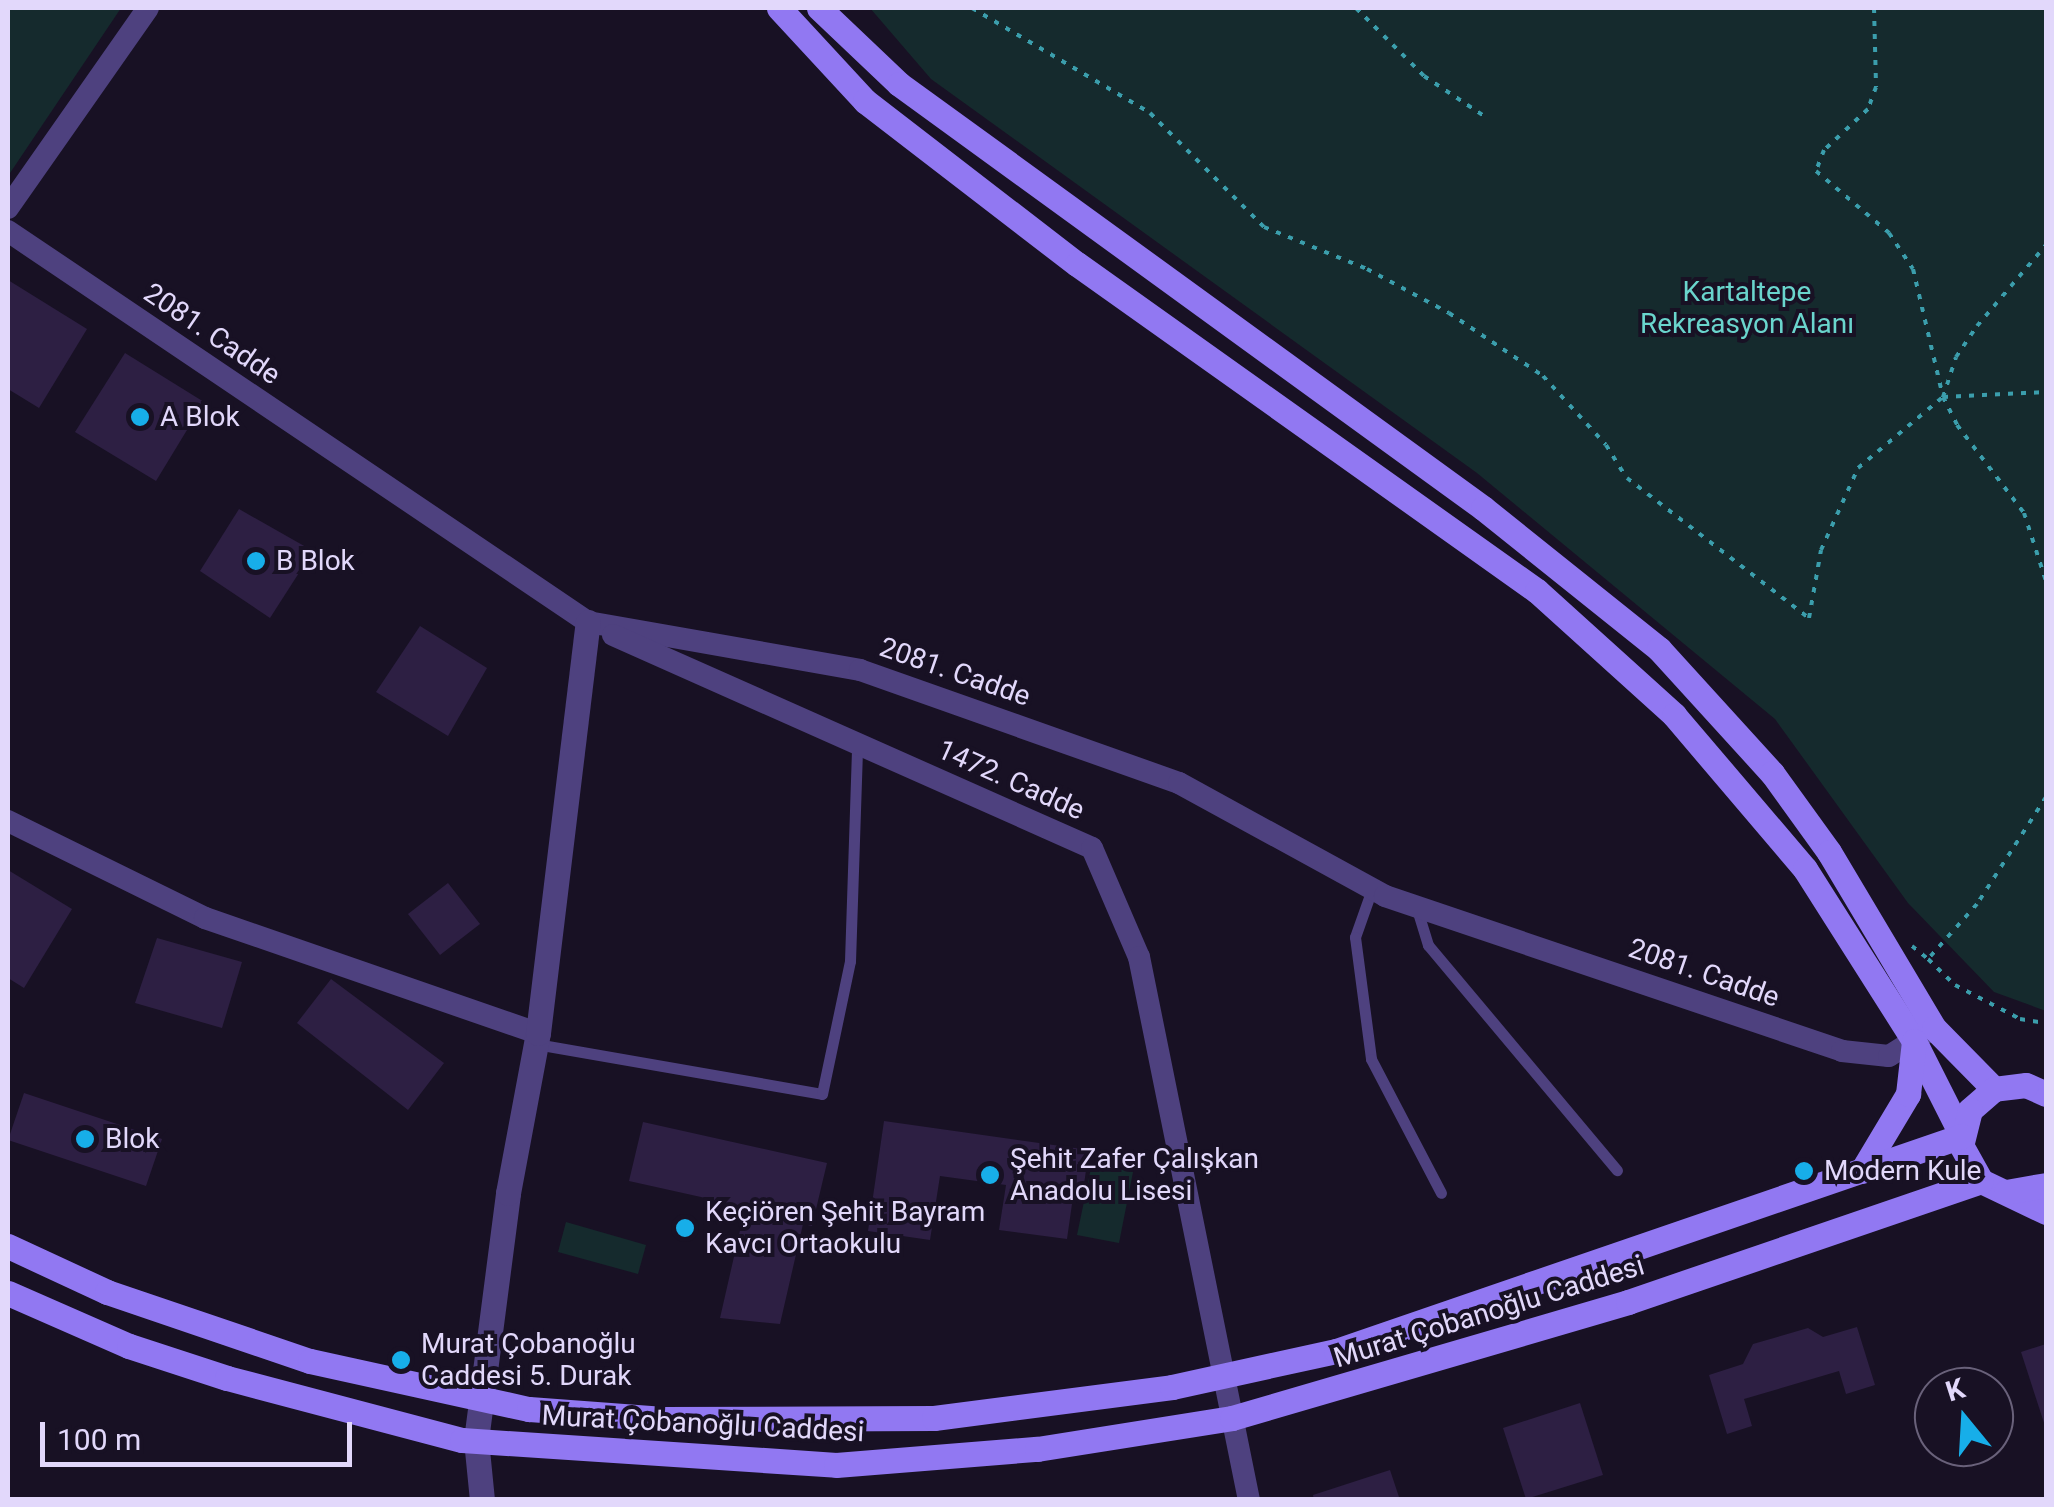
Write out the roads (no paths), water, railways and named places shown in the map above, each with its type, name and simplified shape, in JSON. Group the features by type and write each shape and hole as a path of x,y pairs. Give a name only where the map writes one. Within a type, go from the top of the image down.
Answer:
{"main road":[{"path":"779,8 865,102 1077,264 1537,591 1603,648 1747,794 1924,1034 1994,1089"},
{"path":"819,8 899,84 1483,508 1659,649 1783,789 1829,852 1924,1034 1962,1136 1964,1157 1989,1186 2046,1212"},
{"path":"1862,1172 1908,1094 1924,1034"},
{"path":"1962,1136 1970,1110 1994,1089 2026,1085 2046,1094"},
{"name":"Murat Çobanoğlu Caddesi","path":"8,1246 108,1292 310,1360 482,1398 664,1419 934,1418 1046,1408 1223,1376 1423,1323 1962,1136"},
{"name":"Murat Çobanoğlu Caddesi","path":"8,1294 129,1346 227,1378 476,1440 836,1465 1037,1450 1232,1418 1628,1302 1989,1186 2031,1192 2046,1185"}],"street":[{"path":"8,208 148,8"},
{"name":"2081. Cadde","path":"8,231 588,622 860,670 1179,783 1372,889 1842,1051 1889,1056 1924,1034"},
{"path":"482,1500 476,1440 537,1039 588,622"},
{"name":"1472. Cadde","path":"588,622 857,746 1092,848 1139,957 1249,1500"},
{"path":"8,821 205,918 537,1039"}],"lane":[{"path":"537,1039 822,1094 850,961 857,746"},
{"path":"1372,889 1355,937 1371,1059 1441,1193"},
{"path":"1416,906 1428,945 1617,1170"}],"place":[{"name":"A Blok","path":"140,417"},
{"name":"B Blok","path":"256,561"},
{"name":"Blok","path":"85,1139"},
{"name":"Modern Kule","path":"1804,1171"},
{"name":"Şehit Zafer Çalışkan Anadolu Lisesi","path":"990,1175"},
{"name":"Keçiören Şehit Bayram Kavcı Ortaokulu","path":"685,1228"},
{"name":"Murat Çobanoğlu Caddesi 5. Durak","path":"401,1360"}],"park label":[{"name":"Kartaltepe Rekreasyon Alanı","path":"1747,308"}]}
